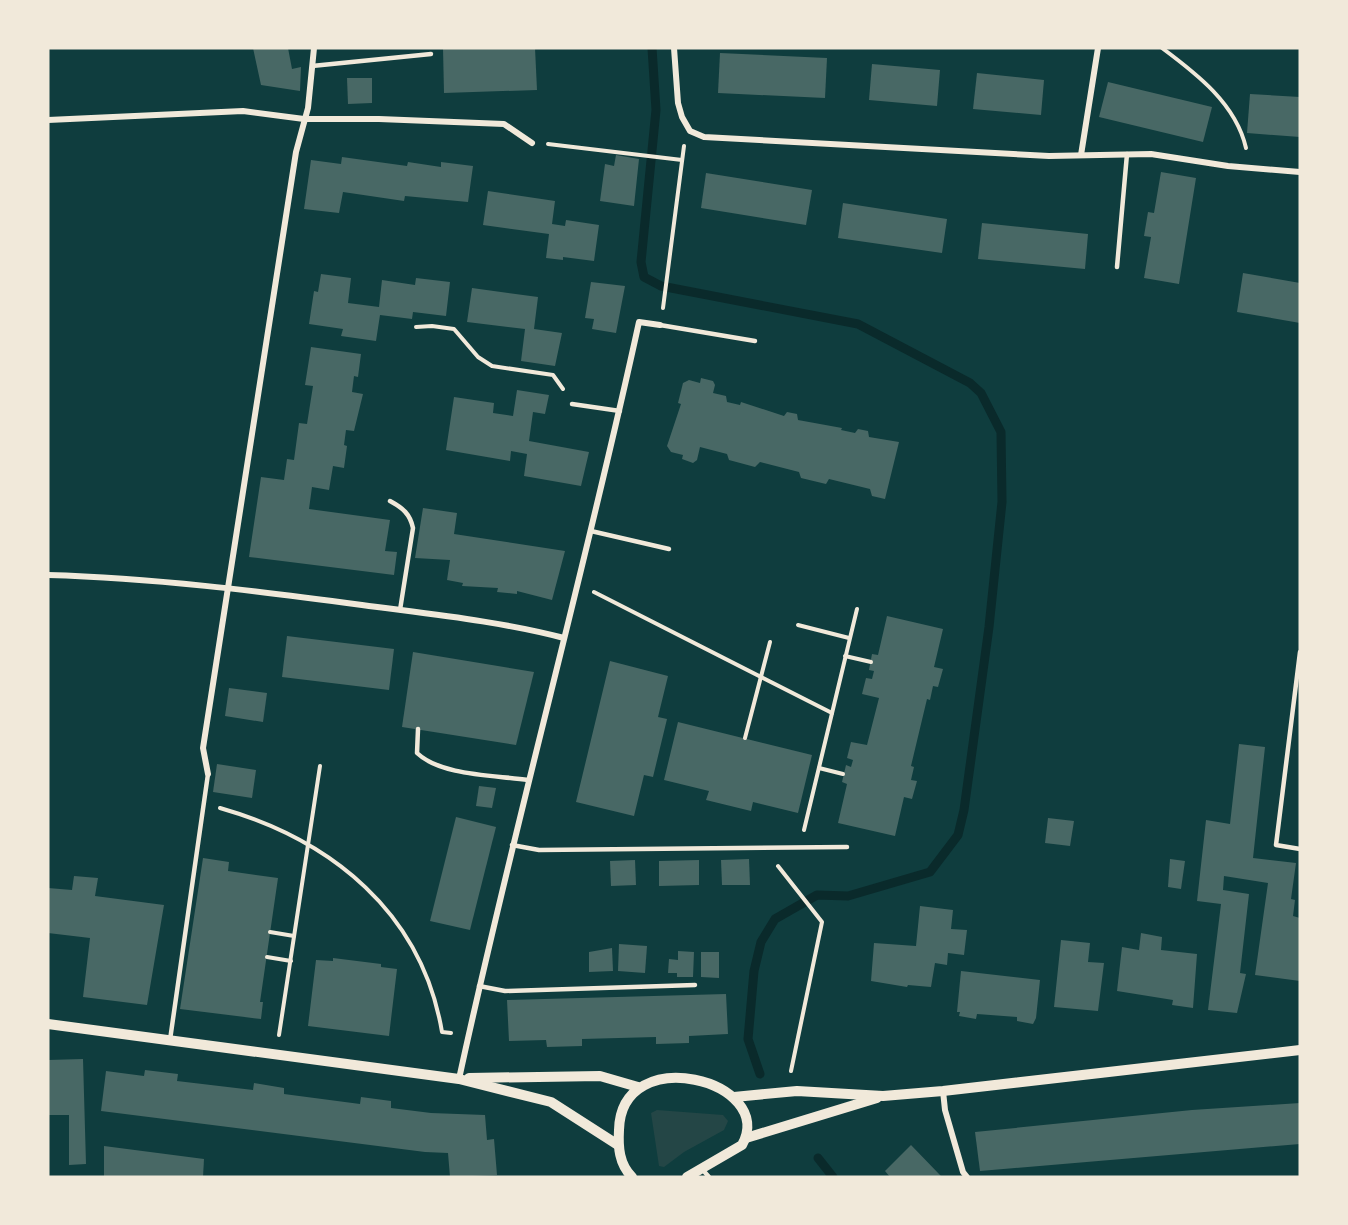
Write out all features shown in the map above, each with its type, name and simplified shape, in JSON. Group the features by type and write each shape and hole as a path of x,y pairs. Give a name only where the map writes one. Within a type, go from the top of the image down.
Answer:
{"street":[{"path":"208,774 203,748 314,48"},
{"path":"674,48 678,103 682,117 690,131 704,137 1049,156 1151,154 1251,168 1300,172"},
{"path":"1082,155 1098,48"},
{"path":"48,120 243,111 304,119 379,119 504,124 532,143"},
{"path":"459,1078 512,845 591,531 639,322 660,325"},
{"path":"48,575 228,588 400,610 564,638"},
{"path":"48,1024 459,1078 552,1102 618,1145"},
{"path":"734,1097 797,1090 883,1096 1300,1050"},
{"path":"459,1078 600,1076 638,1087"},
{"path":"632,1177 622,1172 618,1145 619,1121 626,1101 638,1087 653,1080 685,1079 718,1088 734,1097 741,1105 747,1121 746,1138 742,1145 705,1173 687,1177"},
{"path":"943,1091 948,1121 963,1172 967,1177"},
{"path":"746,1138 883,1096"}],"lane":[{"path":"312,66 431,54"},
{"path":"1117,267 1128,154"},
{"path":"660,325 755,341"},
{"path":"572,404 620,411"},
{"path":"390,501 403,508 411,518 413,528 400,610"},
{"path":"591,531 669,549"},
{"path":"1300,652 1276,845 1300,849"},
{"path":"418,729 417,753 426,762 440,768 528,780"},
{"path":"170,1040 208,774"},
{"path":"512,845 539,850 847,847"},
{"path":"479,986 505,991 695,985"}],"path":[{"path":"1162,48 1210,87 1242,129 1251,168"},
{"path":"667,292 681,160 690,131"},
{"path":"532,143 681,160"},
{"path":"416,327 432,326 454,329 478,357 492,366 554,375 572,404"},
{"path":"578,583 832,713"},
{"path":"795,831 803,831 857,609"},
{"path":"798,625 849,638"},
{"path":"745,738 770,642"},
{"path":"845,656 871,662"},
{"path":"276,1054 320,766"},
{"path":"819,768 843,774"},
{"path":"205,804 246,816 309,843 380,900 406,935 421,961 436,998 442,1032 468,1037"},
{"path":"776,849 775,862 822,922 791,1071 797,1090"},
{"path":"270,932 294,936"},
{"path":"267,957 291,961"}],"shaded area":[{"path":"657,1110 723,1115 728,1121 724,1130 684,1152 664,1167 659,1166 651,1113"}],"building":[{"path":"253,48 288,48 292,69 301,67 300,91 261,85"},
{"path":"443,48 535,48 537,90 444,93"},
{"path":"720,53 827,58 825,98 718,93"},
{"path":"872,64 940,70 937,106 869,100"},
{"path":"977,73 1044,80 1041,115 973,109"},
{"path":"347,78 372,78 372,103 348,104"},
{"path":"1108,82 1212,107 1203,142 1099,117"},
{"path":"1250,94 1300,97 1300,137 1247,133"},
{"path":"616,155 639,159 634,206 600,201 605,164 614,166"},
{"path":"342,157 407,166 408,162 441,167 441,162 473,166 468,202 405,196 404,201 343,192 339,213 304,209 311,160 341,164"},
{"path":"1161,172 1196,178 1179,284 1144,278 1151,237 1144,236 1148,212 1154,213"},
{"path":"706,173 812,190 806,225 701,208"},
{"path":"488,191 555,201 552,224 565,226 566,220 599,225 594,261 563,257 563,260 546,258 549,234 483,225"},
{"path":"843,203 947,219 942,253 838,238"},
{"path":"982,223 1088,234 1085,269 978,259"},
{"path":"1243,273 1300,283 1300,323 1237,312"},
{"path":"321,274 351,278 348,303 379,307 382,280 415,285 416,278 450,282 446,316 413,312 412,319 380,315 376,341 341,336 343,329 309,324 314,291 318,292"},
{"path":"591,282 625,286 616,333 592,329 594,319 585,318"},
{"path":"472,288 538,297 534,329 562,333 555,366 521,361 525,329 467,322"},
{"path":"311,347 361,354 358,377 354,376 352,392 363,394 354,431 346,430 344,445 347,446 344,468 333,466 329,490 312,487 309,509 390,520 385,551 397,552 394,575 249,557 261,477 284,480 287,459 294,460 299,423 307,424 313,386 305,385"},
{"path":"701,378 713,381 715,385 713,393 726,396 727,402 740,405 741,402 784,416 787,412 797,414 798,420 842,428 841,430 855,433 858,429 868,431 869,437 899,442 885,499 872,496 870,489 829,479 826,484 801,478 799,472 760,462 755,467 729,460 727,454 700,447 697,460 693,463 682,459 683,455 671,452 667,446 681,404 678,403 683,383 689,380 700,383"},
{"path":"517,390 549,395 545,414 533,412 529,441 589,452 581,486 524,476 527,454 511,451 510,461 446,450 454,397 494,403 493,413 513,416"},
{"path":"423,508 457,513 454,534 565,551 552,600 517,591 517,594 497,592 498,588 462,586 463,583 447,580 450,560 415,558"},
{"path":"887,616 943,629 934,667 943,669 938,687 933,686 930,700 927,699 911,766 914,767 911,780 917,781 912,799 904,797 895,836 838,823 847,784 842,782 846,765 851,767 853,760 847,758 851,742 867,745 879,698 862,694 866,678 872,679 874,671 869,670 872,654 878,655"},
{"path":"287,636 394,649 389,690 282,677"},
{"path":"413,652 534,672 516,745 402,727"},
{"path":"610,661 668,676 658,717 667,719 653,777 644,775 634,816 576,802"},
{"path":"229,688 267,693 263,722 225,716"},
{"path":"678,722 812,755 798,813 753,802 751,811 706,800 709,791 664,780"},
{"path":"1239,744 1265,747 1253,858 1296,863 1291,899 1295,900 1293,916 1300,918 1300,981 1255,975 1268,883 1224,876 1223,890 1249,894 1240,973 1246,974 1237,1013 1208,1010 1221,904 1197,901 1206,820 1230,824"},
{"path":"217,764 256,770 252,798 213,792"},
{"path":"479,786 496,788 492,808 476,806"},
{"path":"456,817 496,827 470,930 430,921"},
{"path":"1048,818 1074,821 1070,846 1045,843"},
{"path":"203,858 229,862 228,871 278,878 260,1002 263,1002 261,1019 180,1009"},
{"path":"749,859 750,885 722,885 721,860"},
{"path":"1170,859 1185,861 1181,889 1168,887"},
{"path":"635,860 636,885 611,886 610,861"},
{"path":"699,860 699,885 659,886 659,861"},
{"path":"74,876 98,878 95,896 164,905 147,1005 83,997 90,938 48,933 48,888 72,890"},
{"path":"920,906 953,910 951,929 967,930 964,955 948,953 947,965 935,963 931,987 908,985 907,987 871,981 874,943 916,946"},
{"path":"1141,933 1162,937 1161,950 1197,954 1193,1008 1172,1005 1173,1000 1117,991 1122,947 1139,950"},
{"path":"1061,940 1090,943 1088,962 1104,963 1098,1011 1054,1007"},
{"path":"619,944 647,946 645,973 618,971"},
{"path":"612,948 613,971 589,972 589,952"},
{"path":"678,951 694,952 693,977 677,977 677,973 668,973 669,959 678,960"},
{"path":"701,952 719,952 719,978 701,977"},
{"path":"333,958 381,964 381,967 397,969 389,1036 308,1026 316,960 333,961"},
{"path":"961,971 1040,980 1036,1018 1033,1024 1017,1021 1017,1017 977,1014 976,1019 959,1016 960,1012 957,1012"},
{"path":"726,994 728,1034 689,1036 689,1043 656,1044 656,1037 582,1039 582,1046 547,1047 546,1040 509,1041 507,1000"},
{"path":"83,1059 86,1164 69,1165 69,1115 48,1115 48,1060"},
{"path":"145,1070 178,1074 177,1081 253,1090 254,1083 284,1088 284,1094 360,1104 361,1097 391,1101 391,1108 431,1113 485,1115 487,1140 494,1139 497,1175 450,1177 448,1153 101,1111 106,1071 144,1076"},
{"path":"1300,1103 1300,1144 980,1171 975,1132 1192,1110"},
{"path":"911,1145 942,1177 890,1177 885,1171"},
{"path":"104,1146 204,1159 203,1177 104,1177"}],"waterway":[{"path":"652,48 656,110 641,262 644,277 661,286 858,324 970,383 981,393 1001,432 1002,502 989,627 964,810 958,835 930,872 848,896 817,895 775,919 761,942 754,971 748,1039 760,1074"},
{"path":"818,1158 833,1177"}]}
